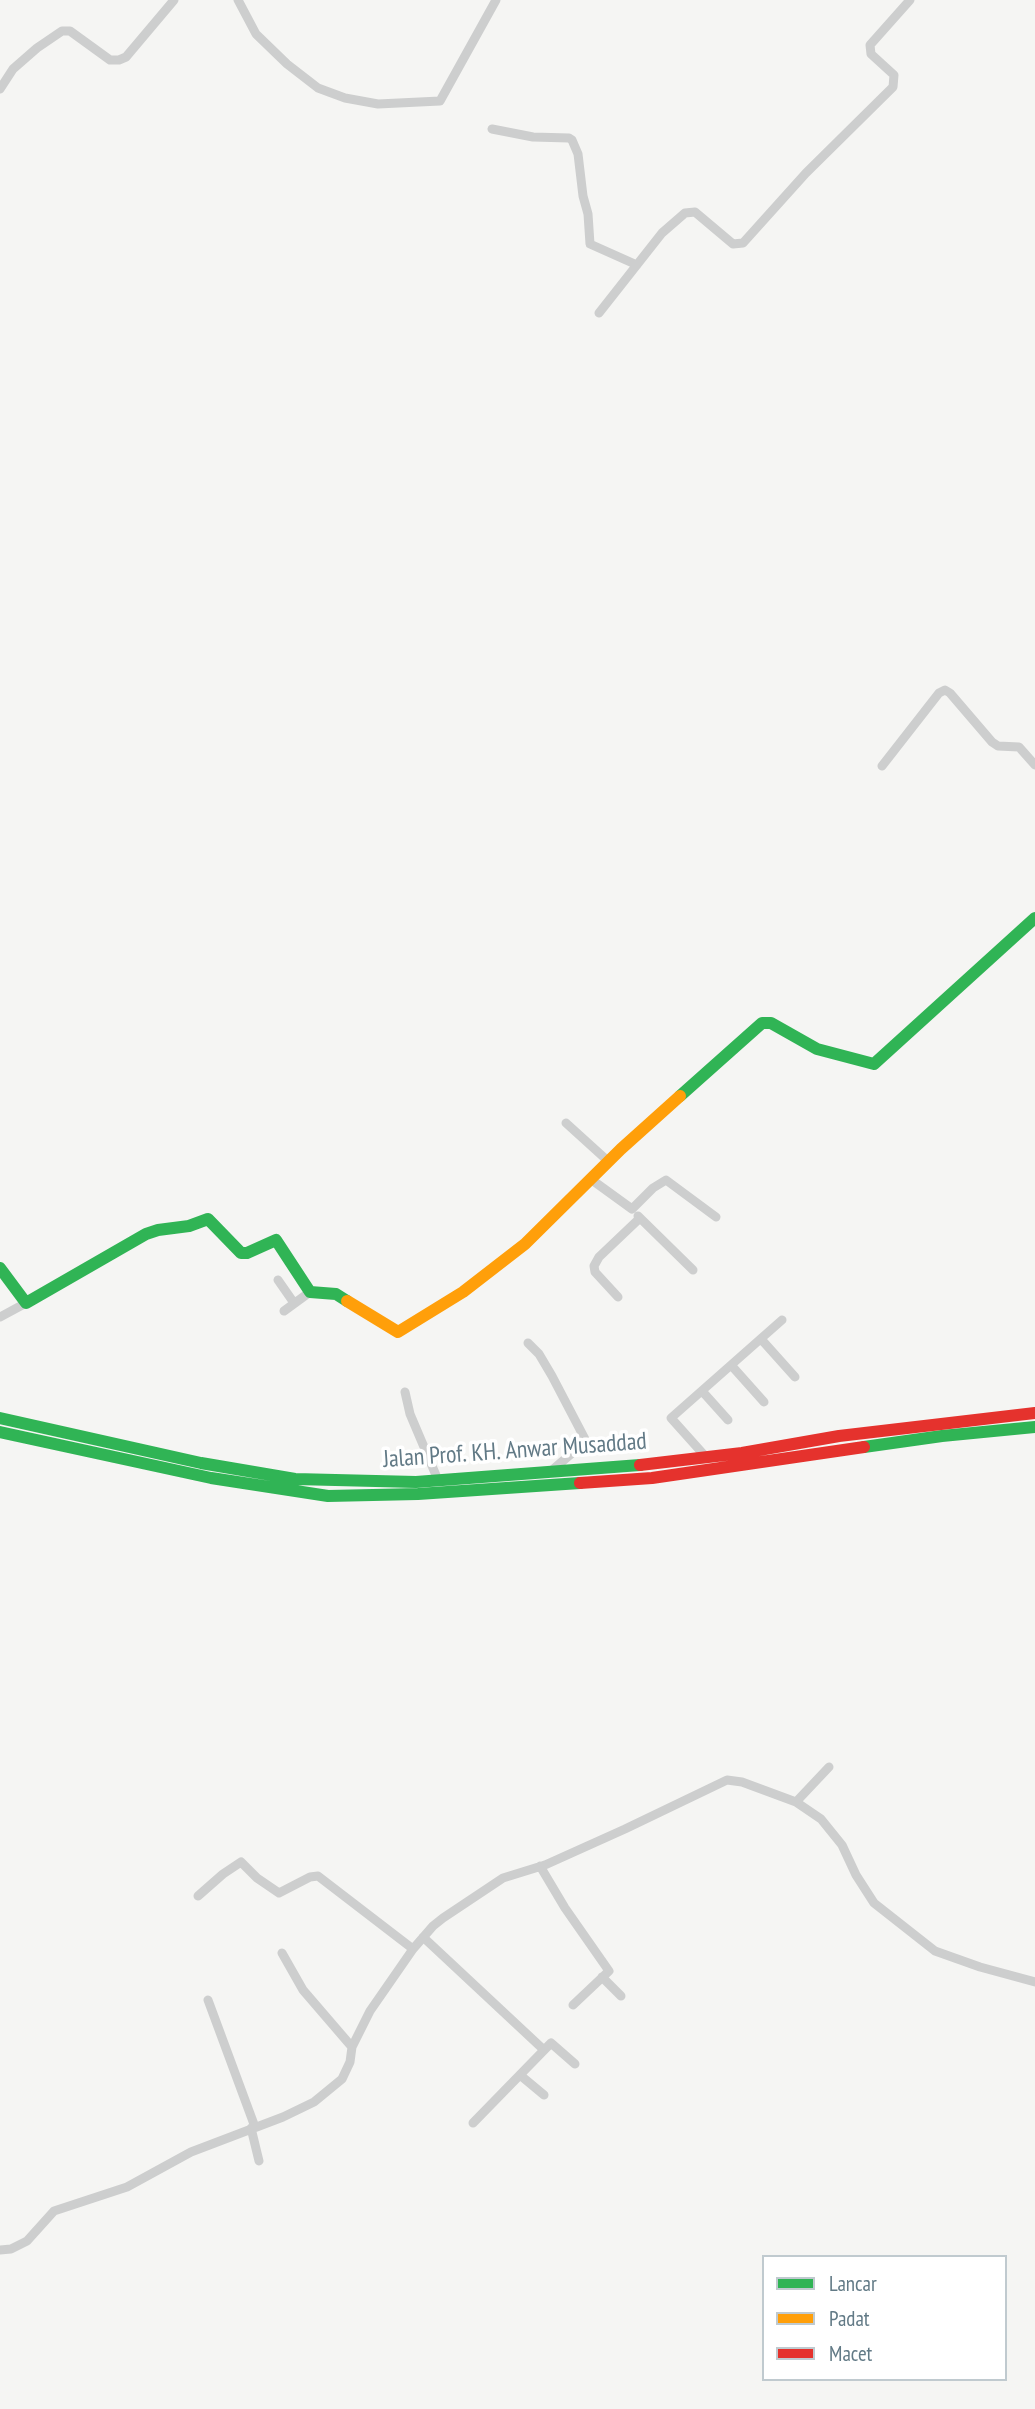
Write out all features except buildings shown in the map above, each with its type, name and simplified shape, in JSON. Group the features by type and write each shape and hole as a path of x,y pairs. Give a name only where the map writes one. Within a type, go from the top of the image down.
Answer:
{"street":[{"path":"0,89 13,69 62,31 70,31 110,60 125,57 174,0"},
{"path":"238,0 256,34 286,64 318,88 345,98 378,104 440,101 496,0"},
{"path":"599,313 663,233 682,215 695,212 733,244 743,243 806,173 893,87 894,75 871,54 870,46 910,0"},
{"path":"492,129 572,141 578,155 590,244 637,265"},
{"path":"882,766 939,693 945,690 992,742 998,746 1019,747 1035,765"},
{"path":"284,1311 310,1292 336,1294 398,1332 463,1292 525,1244 609,1162 764,1022 771,1023 817,1049 870,1065 875,1064 1035,918"},
{"path":"566,1123 609,1162"},
{"path":"592,1180 632,1209 694,1270"},
{"path":"632,1209 653,1188 666,1180 716,1217"},
{"path":"618,1297 594,1268 599,1257 640,1218"},
{"path":"0,1318 146,1234 189,1226 206,1219 243,1254 276,1240 310,1292"},
{"path":"0,1268 26,1303"},
{"path":"278,1280 294,1303"},
{"path":"705,1456 671,1418 782,1320"},
{"path":"761,1339 795,1377"},
{"path":"528,1343 539,1354 586,1441 550,1472"},
{"path":"731,1365 764,1402"},
{"path":"702,1391 728,1420"},
{"path":"405,1392 410,1414 438,1480"},
{"name":"Jalan Prof. KH. Anwar Musaddad","path":"0,1432 211,1478 316,1494 348,1496 418,1494 504,1482 550,1472 612,1468 742,1453 839,1436 1035,1413"},
{"name":"Jalan Prof. KH. Anwar Musaddad","path":"0,1419 201,1463 295,1479 352,1482 652,1478 942,1436 1035,1427"},
{"path":"348,1496 352,1482"},
{"path":"796,1802 829,1767"},
{"path":"0,2250 25,2243 54,2211 127,2187 191,2152 253,2131 304,2107 332,2088 346,2072 352,2047 370,2011 423,1937 443,1918 503,1878 540,1866 625,1829 727,1780 741,1782 796,1802 821,1819 842,1845 856,1875 874,1903 940,1954 1035,1982"},
{"path":"198,1896 241,1862 257,1878 279,1893 310,1877 318,1876 413,1950"},
{"path":"540,1866 565,1908 609,1971 573,2005"},
{"path":"423,1937 544,2050"},
{"path":"282,1953 303,1990 352,2047"},
{"path":"602,1977 621,1996"},
{"path":"208,2000 253,2131 259,2161"},
{"path":"474,2123 551,2043 575,2064"},
{"path":"520,2075 544,2095"}],"traffic: fast":[{"path":"680,1096 762,1023 771,1023 817,1049 874,1064 1035,918"},
{"path":"0,1268 26,1303 146,1234 189,1226 208,1219 241,1253 276,1240 310,1292 336,1294 347,1301"},
{"path":"0,1418 201,1463 295,1479 416,1482 640,1465"},
{"path":"864,1447 1035,1427"},
{"path":"0,1432 211,1478 328,1496 418,1494 580,1483"}],"traffic: slow":[{"path":"347,1301 398,1332 463,1292 525,1244 621,1149 680,1096"}],"traffic: jam":[{"path":"640,1465 742,1453 839,1436 1035,1413"},
{"path":"580,1483 652,1478 864,1447"}]}
